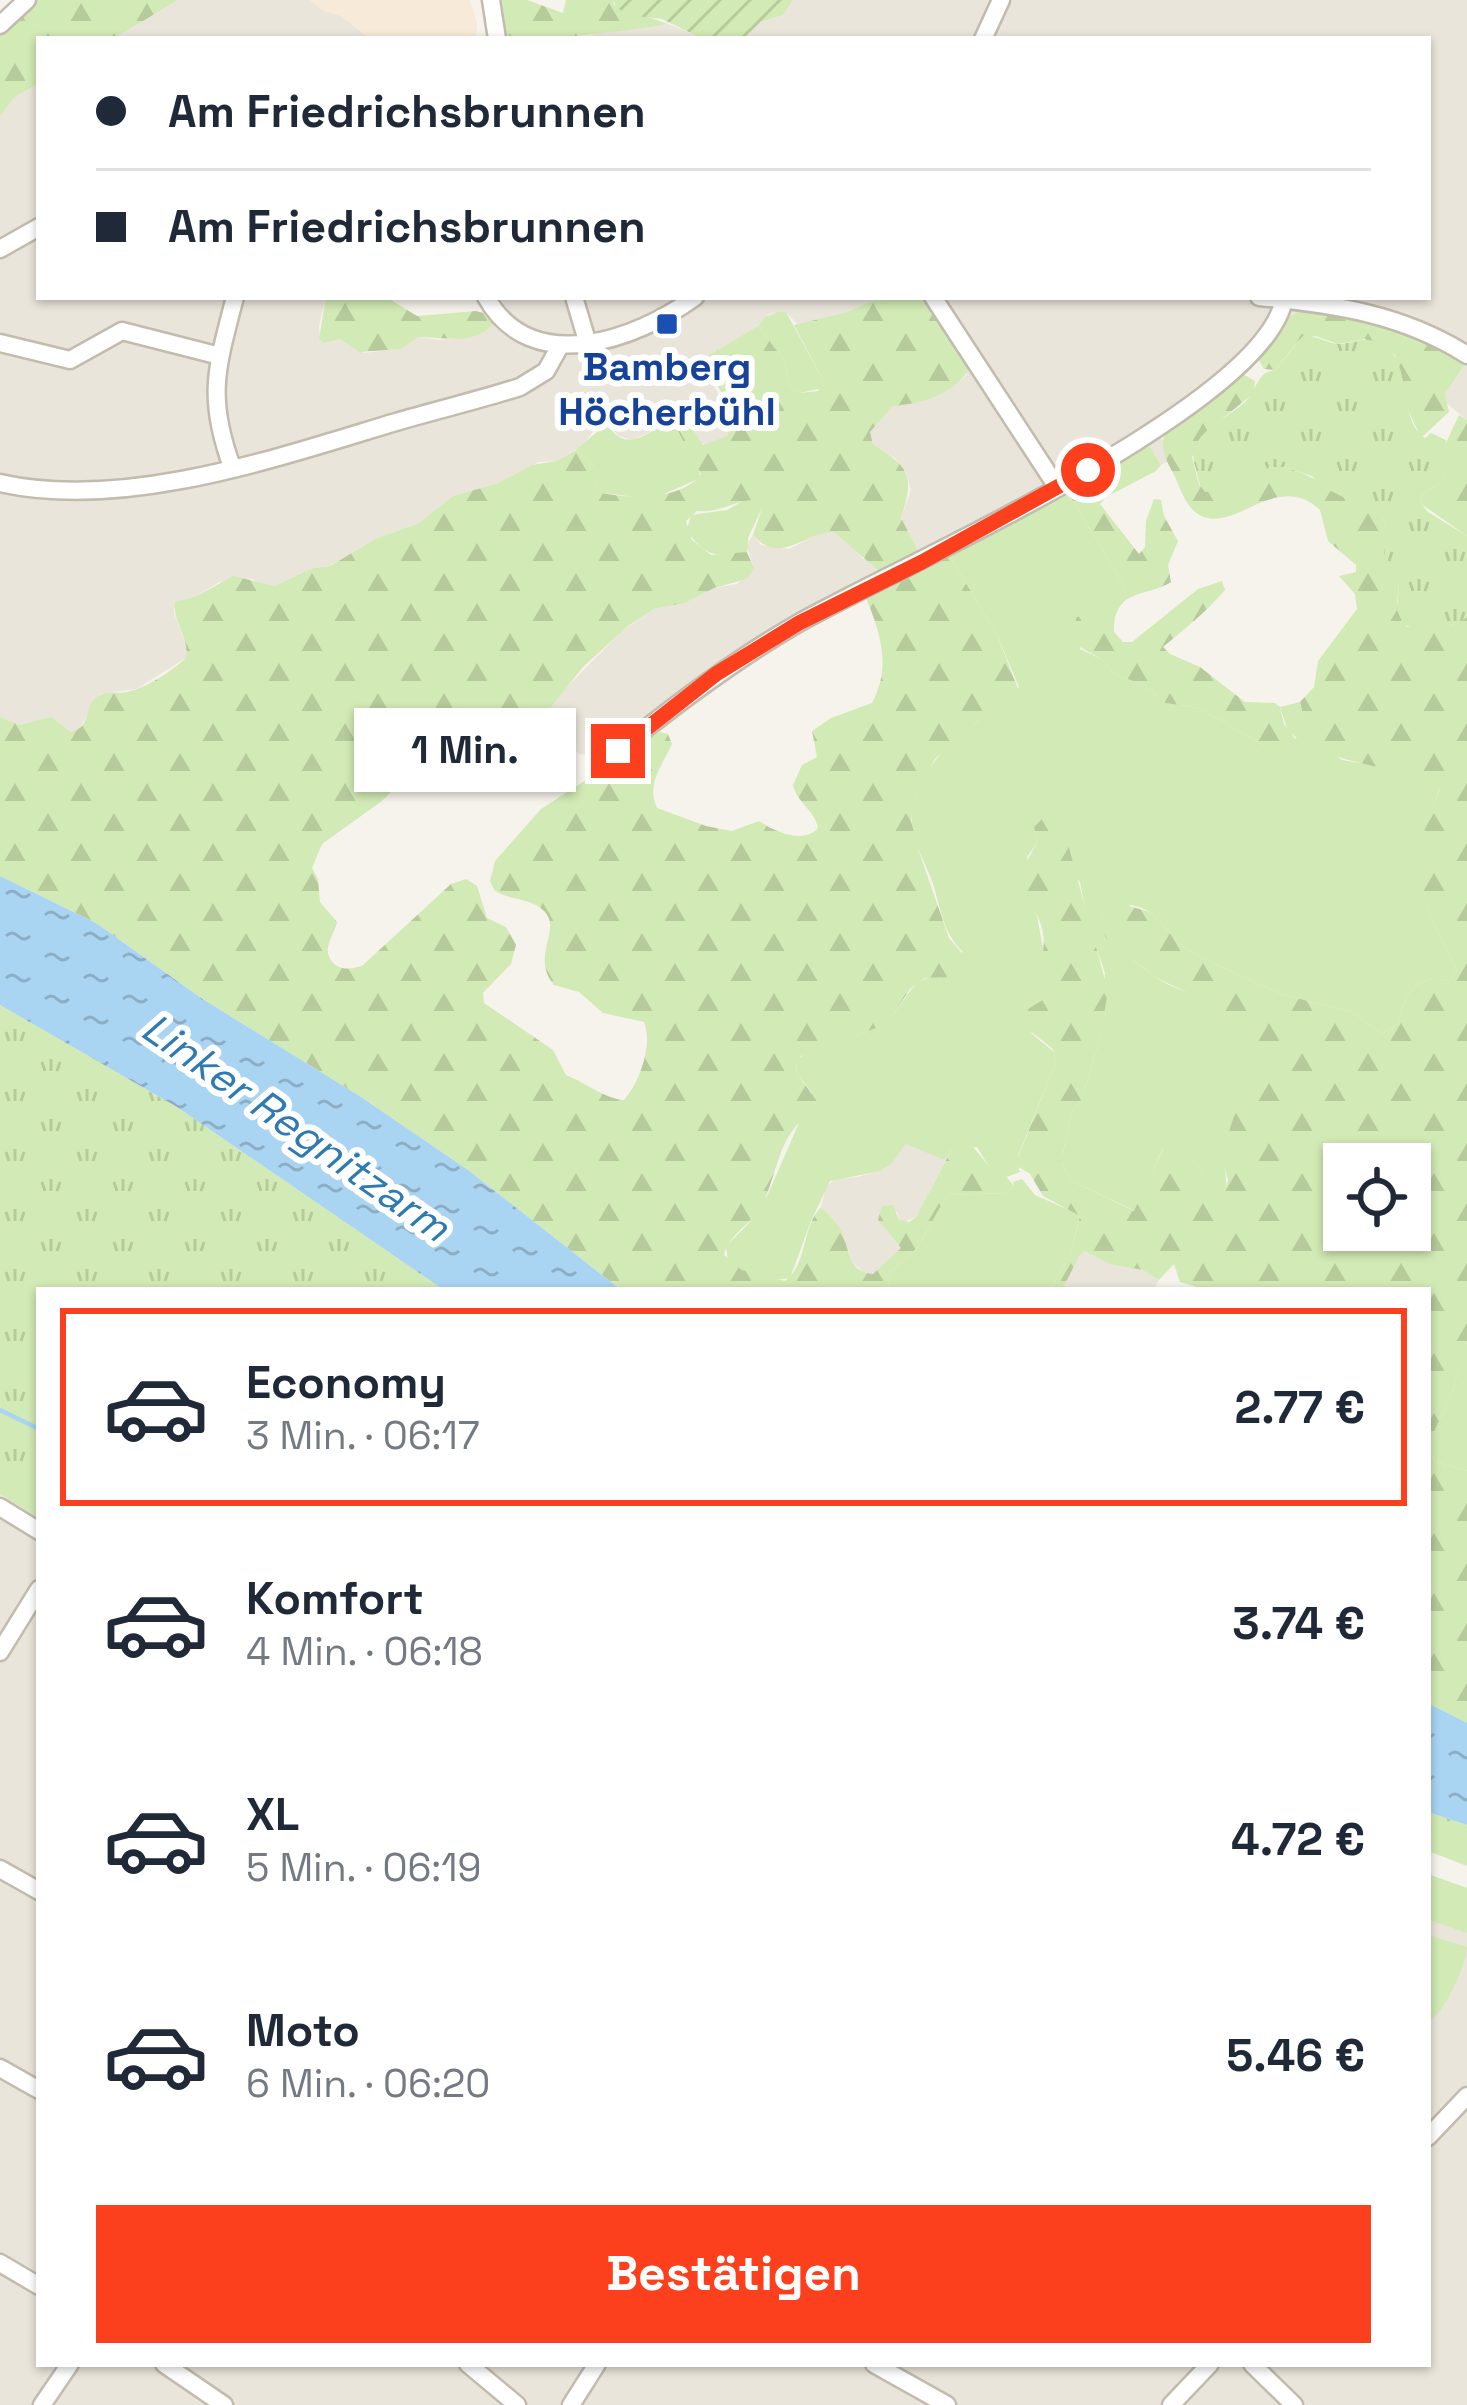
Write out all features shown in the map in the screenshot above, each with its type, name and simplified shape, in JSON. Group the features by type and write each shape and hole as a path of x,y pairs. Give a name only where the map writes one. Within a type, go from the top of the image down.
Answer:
{"street":[{"path":"0,25 27,0"},
{"path":"491,0 497,36"},
{"path":"984,36 1001,0"},
{"path":"0,249 36,229"},
{"path":"232,467 214,399 234,300"},
{"path":"488,300 520,332 560,346 588,344 637,329 689,300"},
{"path":"575,300 588,344"},
{"path":"935,300 1057,487"},
{"path":"618,751 716,674 799,623 922,562 1155,431 1244,362 1279,317 1281,300"},
{"path":"1292,300 1382,316 1425,331 1467,355"},
{"path":"0,343 70,360 122,331 220,356"},
{"path":"0,483 65,493 157,483 232,467 520,387 546,371 560,346"},
{"path":"0,1507 36,1529"},
{"path":"0,1652 36,1594"},
{"path":"0,1869 36,1889"},
{"path":"0,2068 36,2088"},
{"path":"1431,2134 1466,2101"},
{"path":"0,2263 36,2284"},
{"path":"42,2405 68,2367"},
{"path":"168,2367 224,2405"},
{"path":"472,2367 517,2405"},
{"path":"571,2405 595,2367"},
{"path":"879,2367 947,2405"},
{"path":"1171,2405 1207,2367"},
{"path":"1255,2367 1294,2405"}],"shaded area":[{"path":"178,0 310,0 366,36 118,36"},
{"path":"310,0 470,0 476,36 366,36 341,16"},
{"path":"793,0 1467,0 1467,420 1445,402 1445,394 1465,364 1445,351 1288,317 1258,359 1162,438 1167,462 1161,465 1150,447 786,637 723,676 622,758 604,766 598,755 579,754 550,725 547,712 553,701 622,631 654,609 737,584 754,568 746,545 753,535 761,545 789,549 821,533 834,532 863,559 919,552 901,518 911,490 906,472 873,444 870,432 893,406 960,381 967,374 917,300 1431,300 1431,36 746,36 761,22 783,15"},
{"path":"668,24 698,36 588,36"},
{"path":"36,85 36,300 325,300 320,341 340,339 364,353 396,349 418,337 475,336 483,311 477,300 889,300 798,325 786,312 769,314 753,331 706,360 711,381 728,411 728,436 719,442 707,446 699,442 680,411 632,440 618,436 610,425 593,432 582,446 556,461 539,462 496,484 453,496 419,523 375,539 329,566 274,586 265,587 253,579 219,582 197,596 175,602 186,658 136,689 100,694 78,731 71,732 51,718 20,725 0,717 0,116 15,97"},
{"path":"906,1144 947,1158 916,1217 904,1222 897,1212 878,1220 901,1248 878,1272 866,1275 852,1262 841,1230 821,1207 826,1187 835,1179 886,1168"},
{"path":"1085,1251 1109,1264 1144,1270 1159,1280 1155,1287 1063,1287"},
{"path":"0,1494 36,1516 36,2367 1431,2367 1431,1921 1467,1933 1467,2405 0,2405"}],"green space":[{"path":"39,0 178,0 118,36 36,36 36,85 15,97 0,116 0,34"},
{"path":"502,0 527,0 563,13 566,0 613,0 614,5 668,24 574,36 506,36"},
{"path":"613,0 793,0 783,15 761,22 746,36 697,36 662,19 629,15"},
{"path":"326,300 391,300 417,316 476,311 487,314 493,324 468,338 418,337 401,349 359,352 340,339 323,343 319,339"},
{"path":"929,300 971,366 937,396 893,406 870,432 873,444 906,474 908,492 901,518 919,552 879,571 834,532 782,548 763,544 753,535 762,508 756,500 697,511 686,521 692,540 711,555 747,552 754,568 747,579 685,603 654,609 628,626 583,667 547,712 550,725 530,736 519,733 505,712 472,709 382,801 322,844 312,868 320,902 337,922 328,953 333,963 348,969 363,965 451,884 466,879 477,886 487,918 506,927 516,945 511,964 483,993 484,1003 553,1050 566,1075 624,1100 643,1062 644,1022 603,1013 579,992 554,985 545,962 550,932 547,914 534,904 494,890 490,881 495,861 541,809 660,732 668,734 672,744 654,783 657,808 732,831 759,821 788,835 812,833 818,828 816,821 793,785 802,765 817,757 812,731 831,718 872,703 878,690 882,652 869,594 948,553 997,635 1020,694 1012,705 976,722 935,759 916,794 911,821 918,849 949,938 969,961 954,977 925,978 910,989 887,1024 801,1056 797,1073 816,1100 787,1139 759,1210 724,1255 742,1270 785,1281 798,1265 821,1207 841,1230 854,1264 873,1274 901,1248 878,1220 882,1206 893,1205 899,1220 909,1222 916,1217 952,1149 969,1142 1014,1186 1006,1193 947,1195 918,1247 887,1275 890,1287 617,1287 468,1170 361,1097 201,998 96,923 0,876 0,717 20,725 51,717 71,732 78,729 98,696 134,690 186,658 175,602 233,576 274,586 313,568 330,566 375,539 419,523 453,496 496,484 576,450 595,467 595,483 602,493 641,496 682,489 701,474 670,416 680,411 703,445 728,436 727,405 705,360 710,355 758,326 784,360 790,387 799,393 818,391 824,382 794,325 848,312 871,301"},
{"path":"1304,310 1388,328 1465,364 1445,394 1449,412 1421,438 1408,410 1395,355 1365,339 1338,344 1315,336 1299,340 1275,370 1264,369 1258,359 1288,317"},
{"path":"786,312 823,388 799,393 790,387 784,360 758,326"},
{"path":"1303,336 1339,344 1364,340 1383,345 1400,368 1415,428 1425,438 1431,433 1446,440 1443,482 1423,493 1420,502 1467,536 1467,617 1461,622 1436,629 1403,624 1397,610 1399,583 1384,554 1383,517 1325,488 1312,476 1270,467 1221,491 1205,492 1201,486 1193,455 1201,436 1245,402 1260,378 1275,370"},
{"path":"1241,373 1255,381 1254,393 1217,423 1192,457 1199,485 1273,467 1317,480 1383,517 1399,583 1397,603 1407,627 1452,626 1467,617 1467,1343 1431,1444 1431,1287 1197,1287 1180,1282 1174,1264 1159,1280 1085,1251 1064,1287 1052,1287 1071,1253 1080,1216 1043,1196 1030,1174 1015,1165 1055,1064 1054,1051 1030,1030 1023,1012 1051,995 1040,974 1043,932 1022,878 1037,843 1034,827 1043,818 1062,822 1108,991 1100,1037 1082,1099 1072,1111 1061,1162 1072,1181 1134,1211 1164,1147 1198,1165 1217,1200 1223,1197 1228,1180 1221,1156 1249,1070 1251,1042 1231,1014 1155,977 1106,938 1100,922 1104,914 1122,904 1150,912 1182,946 1208,961 1281,994 1352,1012 1382,1034 1399,1023 1414,988 1429,980 1449,981 1457,971 1426,906 1422,886 1421,848 1440,789 1429,775 1345,759 1315,747 1307,736 1300,702 1314,687 1318,661 1357,609 1355,594 1339,576 1356,572 1356,565 1328,541 1320,510 1303,499 1286,496 1222,518 1194,511 1165,455 1165,432"},
{"path":"1459,415 1467,420 1467,536 1420,503 1423,493 1443,482 1445,445"},
{"path":"670,416 700,478 653,499 602,493 595,483 595,467 576,450 605,425 627,440 654,430"},
{"path":"1150,447 1161,465 1156,471 1100,504 1139,554 1145,547 1146,521 1154,499 1161,500 1178,541 1168,565 1171,582 1125,601 1115,618 1114,632 1123,642 1132,642 1198,589 1222,581 1225,590 1163,647 1200,667 1245,702 1280,707 1284,724 1299,744 1291,753 1268,748 1199,708 1165,703 1145,685 1116,675 1101,659 1075,644 1076,618 1125,588 1066,489 1136,449"},
{"path":"1066,489 1125,588 1076,619 1080,649 1101,659 1116,675 1145,685 1165,703 1199,708 1268,748 1297,738 1288,731 1280,707 1300,702 1307,735 1342,760 1429,775 1440,788 1431,810 1426,906 1457,971 1449,981 1429,980 1414,988 1399,1023 1382,1034 1352,1012 1281,994 1208,961 1182,946 1142,908 1131,905 1104,914 1100,922 1134,961 1160,980 1226,1011 1246,1029 1251,1042 1248,1080 1224,1150 1223,1197 1217,1201 1198,1165 1163,1148 1135,1211 1072,1181 1061,1162 1072,1111 1082,1099 1100,1037 1105,973 1080,882 1034,827 1037,843 1027,857 1051,996 1024,1012 1032,1034 1054,1052 1055,1064 1018,1156 1022,1171 1007,1177 988,1165 977,1147 952,1149 942,1159 906,1144 880,1171 830,1181 790,1278 750,1273 728,1262 726,1246 768,1194 812,1093 797,1073 796,1062 815,1048 884,1023 914,986 940,978 963,952 942,918 915,839 912,810 922,780 942,753 1005,704 1019,687 997,635 948,553"},
{"path":"745,500 757,500 762,508 747,552 712,553 687,530 691,515 727,510"},
{"path":"0,1005 177,1107 440,1287 36,1287 36,1516 0,1494"},
{"path":"1022,1179 1035,1195 1080,1215 1071,1253 1052,1287 890,1287 887,1275 918,1247 947,1195 1006,1193 1013,1182"},
{"path":"1467,1343 1467,1471 1436,1462 1431,1455"},
{"path":"1431,1455 1436,1462 1467,1471 1467,1723 1431,1705"},
{"path":"1431,1813 1467,1825 1467,1866 1431,1852"},
{"path":"1431,1875 1467,1888 1467,1933 1431,1921"},
{"path":"1431,1936 1467,1947 1454,1988 1431,2020"}],"water":[{"name":"Linker Regnitzarm","path":"0,876 96,923 201,998 361,1097 468,1170 617,1287 440,1287 177,1107 0,1005"},
{"path":"1431,1705 1467,1723 1467,1825 1431,1813"}],"waterway":[{"path":"0,1410 36,1428"}],"place":[{"name":"Bamberg Höcherbühl","path":"667,324"}],"route":[{"path":"618,751 716,674 799,623 922,562 1088,470"}]}
